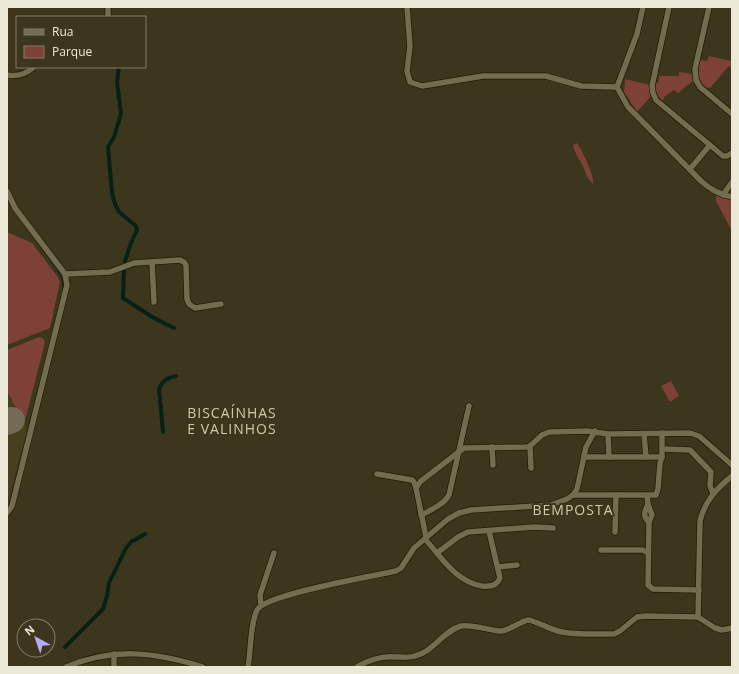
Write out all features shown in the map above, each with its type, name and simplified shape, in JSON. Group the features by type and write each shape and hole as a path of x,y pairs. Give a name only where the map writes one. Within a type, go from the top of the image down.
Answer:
{"street":[{"path":"407,7 410,46 407,71 410,82 422,86 483,76 546,76 581,86 617,87"},
{"path":"643,7 637,34 617,87 628,107 712,191 732,197"},
{"path":"669,7 652,86 652,93 656,100 723,156 727,156 732,153"},
{"path":"709,7 694,75 700,87 732,114"},
{"path":"7,75 15,76 26,73 33,68"},
{"path":"690,169 710,145"},
{"path":"723,195 732,182"},
{"path":"7,191 15,208 65,274 67,285 12,506 7,514"},
{"path":"65,274 110,272 134,263 180,260 184,262 186,270 188,304 195,308 221,304"},
{"path":"152,262 152,300"},
{"path":"421,515 446,500 451,489 469,406"},
{"path":"416,488 420,481 464,448 530,446 545,433 568,431 595,431 608,434 695,434 707,442 732,466"},
{"path":"573,495 579,482 586,447 595,431"},
{"path":"248,667 253,621 256,611 261,605 321,586 396,571 401,568 414,548 448,519 465,511 552,505 560,503 573,495 654,496 658,493 659,469 663,449 662,433"},
{"path":"608,434 609,457"},
{"path":"644,434 646,457"},
{"path":"530,446 531,468"},
{"path":"492,447 493,465"},
{"path":"663,449 687,449 692,452 711,472 710,486 713,493"},
{"path":"584,457 662,457"},
{"path":"377,474 412,480 414,482 426,538 437,553 458,576 476,585 493,585 498,582 500,578 489,530"},
{"path":"698,617 700,521 703,511 713,493 732,476"},
{"path":"615,532 616,495"},
{"path":"648,496 648,504 644,511 646,519 649,522 647,582 650,588 699,590"},
{"path":"437,553 463,534 489,530 534,527 552,528"},
{"path":"601,550 643,550 648,554"},
{"path":"261,605 260,595 274,553"},
{"path":"498,567 517,565"},
{"path":"357,667 374,659 383,657 417,656 423,654 451,630 462,626 502,631 529,620 549,629 562,632 614,634 637,617 646,616 698,617 715,628 722,630 732,628"},
{"path":"66,667 93,658 126,653 141,653 203,667"},
{"path":"114,654 114,667"}],"shaded area":[{"path":"7,391 27,429 7,505"}],"green space":[{"path":"709,56 731,61 732,66 728,67 710,88 708,87 707,89 698,76 698,68 699,60 707,61"},
{"path":"679,72 693,74 692,77 694,81 678,93 674,90 664,97 663,101 656,92 655,82 658,83 659,76 679,76"},
{"path":"625,79 650,85 650,92 652,95 637,112 624,92"},
{"path":"577,143 590,169 593,184 587,177 584,168 574,150 573,145"},
{"path":"717,195 732,198 732,231 716,201"},
{"path":"7,232 32,243 60,282 50,328 7,345"},
{"path":"39,337 43,338 45,342 26,417 23,421 7,391 7,350"},
{"path":"671,381 679,396 670,402 661,386"}],"waterway":[{"path":"119,68 117,82 121,114 114,137 108,147 112,193 115,204 119,212 136,226 137,230 125,261"},
{"path":"21,220 57,269 63,281 63,291 25,443"},
{"path":"124,270 123,298 152,317 174,328"},
{"path":"163,432 159,389 166,380 176,376"},
{"path":"65,647 103,609 109,583 126,548 131,542 145,534"}],"runway":[{"path":"7,422 12,420"}],"district":[{"name":"BISCAÍNHAS E VALINHOS","path":"232,420"},
{"name":"BEMPOSTA","path":"573,509"}]}
